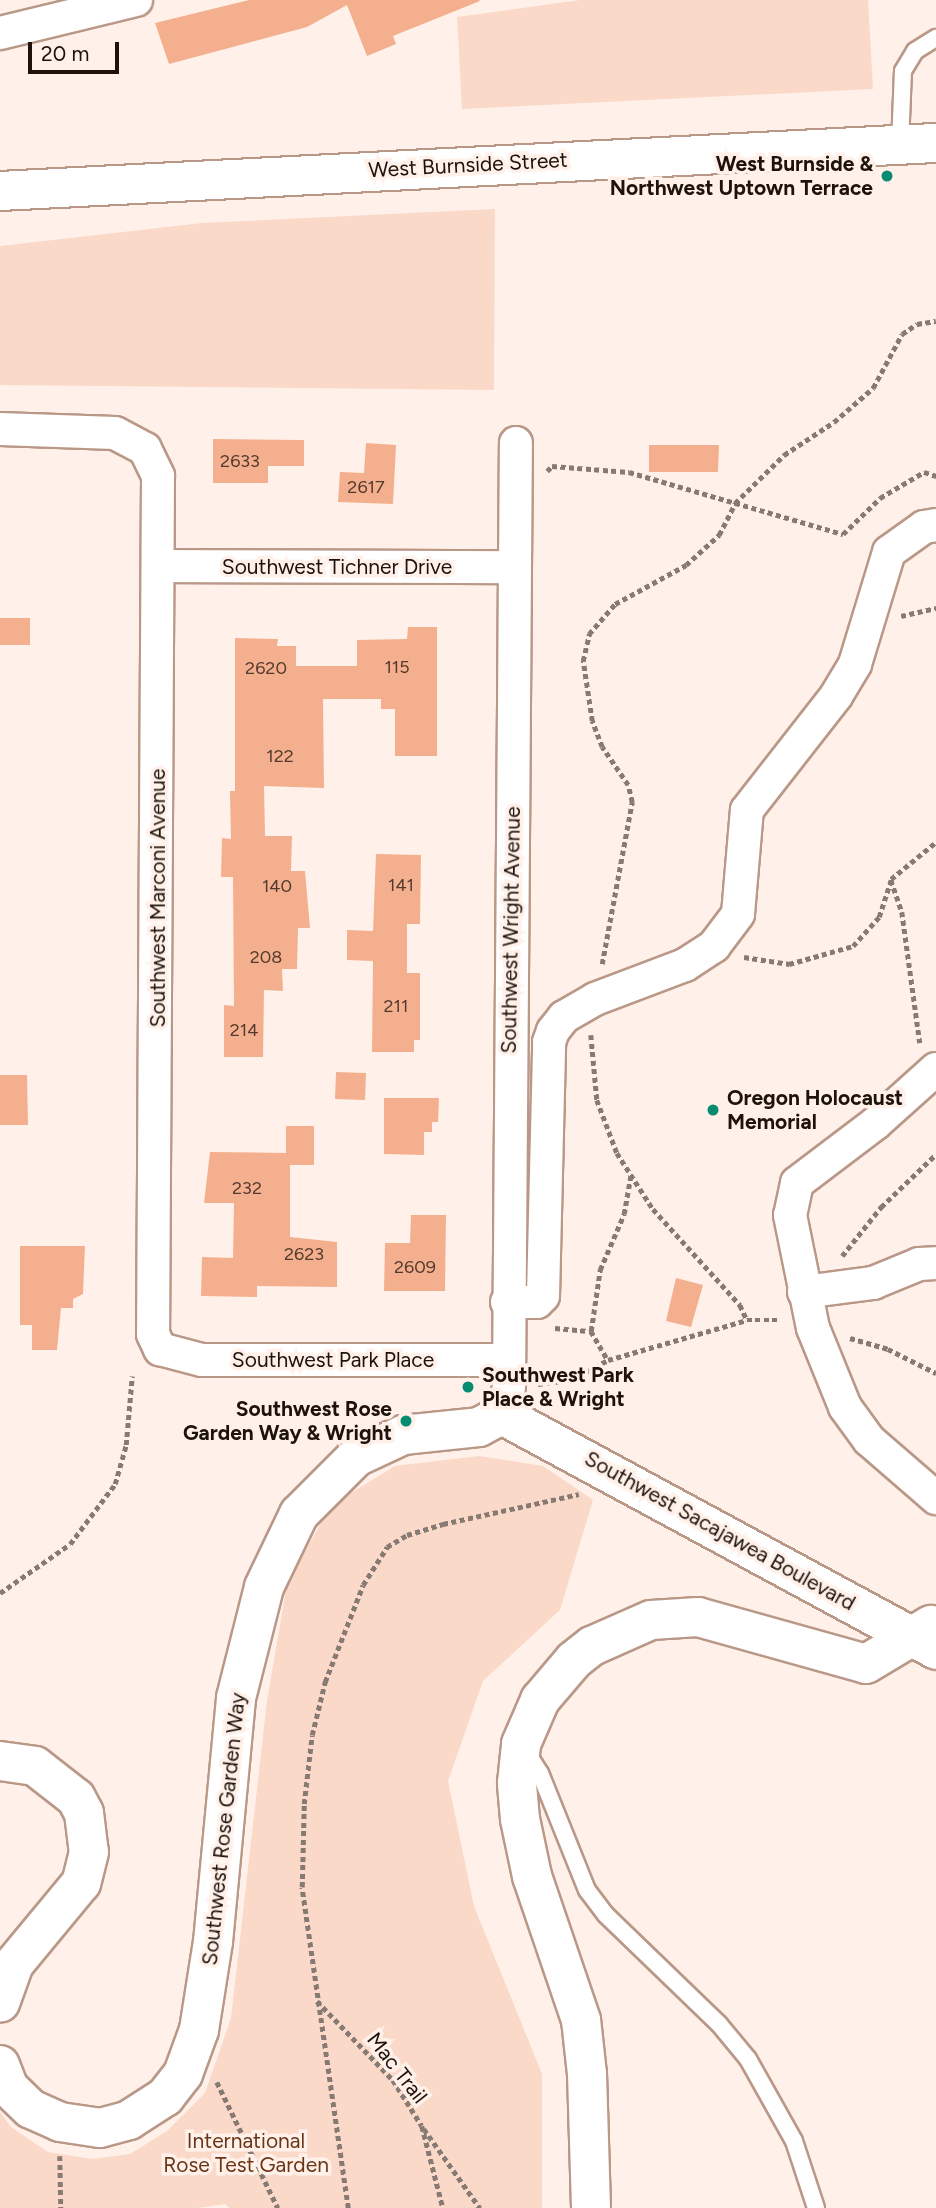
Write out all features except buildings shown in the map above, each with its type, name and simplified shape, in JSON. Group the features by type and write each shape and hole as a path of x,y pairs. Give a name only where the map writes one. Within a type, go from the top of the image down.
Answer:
{"street":[{"path":"0,33 136,0"},
{"name":"West Burnside Street","path":"0,191 918,144"},
{"name":"Southwest Marconi Avenue","path":"0,429 102,431 145,449 158,476 160,566 153,1334 160,1349"},
{"name":"Southwest Wright Avenue","path":"502,1415 507,1404 516,443"},
{"path":"507,1302 537,1302 543,1296 549,1042 553,1031 564,1017 594,999 685,965 714,946 738,914 747,810 836,696 855,664 881,567 889,552 924,527 936,525"},
{"name":"Southwest Tichner Drive","path":"160,566 515,568"},
{"path":"931,1075 797,1183 790,1215 816,1290 845,1406 869,1440 936,1498"},
{"path":"816,1290 873,1283 919,1264 936,1264"},
{"name":"Southwest Park Place","path":"160,1349 202,1360 507,1360"},
{"name":"Southwest Sacajawea Boulevard","path":"502,1415 927,1636"},
{"name":"Southwest Rose Garden Way","path":"0,2065 9,2088 31,2109 60,2122 100,2128 129,2120 165,2097 183,2074 191,2054 213,1942 236,1698 264,1587 277,1556 299,1514 356,1457 403,1435 479,1427 502,1415"},
{"path":"591,2208 587,2074 580,2020 533,1876 520,1819 521,1744 540,1700 574,1660 613,1635 651,1620 698,1617 866,1664 927,1636"},
{"path":"0,1761 35,1766 76,1798 84,1813 89,1852 81,1883 14,1964 0,2003"}],"lane":[{"path":"918,144 904,71 915,51 936,38"},
{"path":"521,1744 540,1773 587,1890 606,1915 719,2024 748,2059 794,2141 816,2208"}],"path":[{"path":"599,978 632,802 628,785 602,747 592,721 583,661 589,634 615,604 686,565 719,535 735,503 784,455 834,422 873,388 902,334 918,324 936,321"},
{"path":"514,504 552,466 629,472 843,534 880,498 923,471 936,476"},
{"path":"714,946 745,957 789,964 852,946 879,917 891,879 936,842"},
{"path":"891,879 902,912 931,1075"},
{"path":"591,1026 597,1100 617,1153 653,1209 740,1305 747,1320"},
{"path":"816,1290 858,1233 936,1154"},
{"path":"608,1360 591,1331 600,1270 624,1214 631,1174"},
{"path":"537,1384 572,1380 608,1360 747,1320 778,1320"},
{"path":"548,1328 591,1331"},
{"path":"836,1334 888,1349 936,1373"},
{"path":"0,1593 70,1544 114,1484 126,1445 132,1376"},
{"path":"348,2208 317,2001 313,1945 302,1887 304,1804 312,1735 325,1682 374,1564 387,1547 407,1535 584,1492 603,1468"},
{"name":"Mac Trail","path":"317,2001 393,2080 422,2126 443,2208"},
{"path":"191,2054 209,2068 234,2110 278,2208"},
{"path":"60,2122 61,2208"},
{"path":"422,2126 481,2208"}],"green space":[{"path":"580,0 868,0 873,89 462,109 457,17"},
{"path":"495,209 494,390 0,385 0,246 202,223"},
{"name":"International Rose Test Garden","path":"479,1456 543,1466 593,1500 560,1610 483,1681 448,1781 474,1906 542,2074 542,2208 229,2208 225,2204 197,2208 0,2208 0,2112 11,2127 48,2152 92,2159 130,2154 167,2131 205,2093 231,2018 267,1701 287,1584 331,1505 395,1466"}],"place":[{"name":"West Burnside & Northwest Uptown Terrace","path":"887,176"},
{"name":"Oregon Holocaust Memorial","path":"713,1110"},
{"name":"Southwest Park Place & Wright","path":"468,1387"},
{"name":"Southwest Rose Garden Way & Wright","path":"406,1421"}]}
